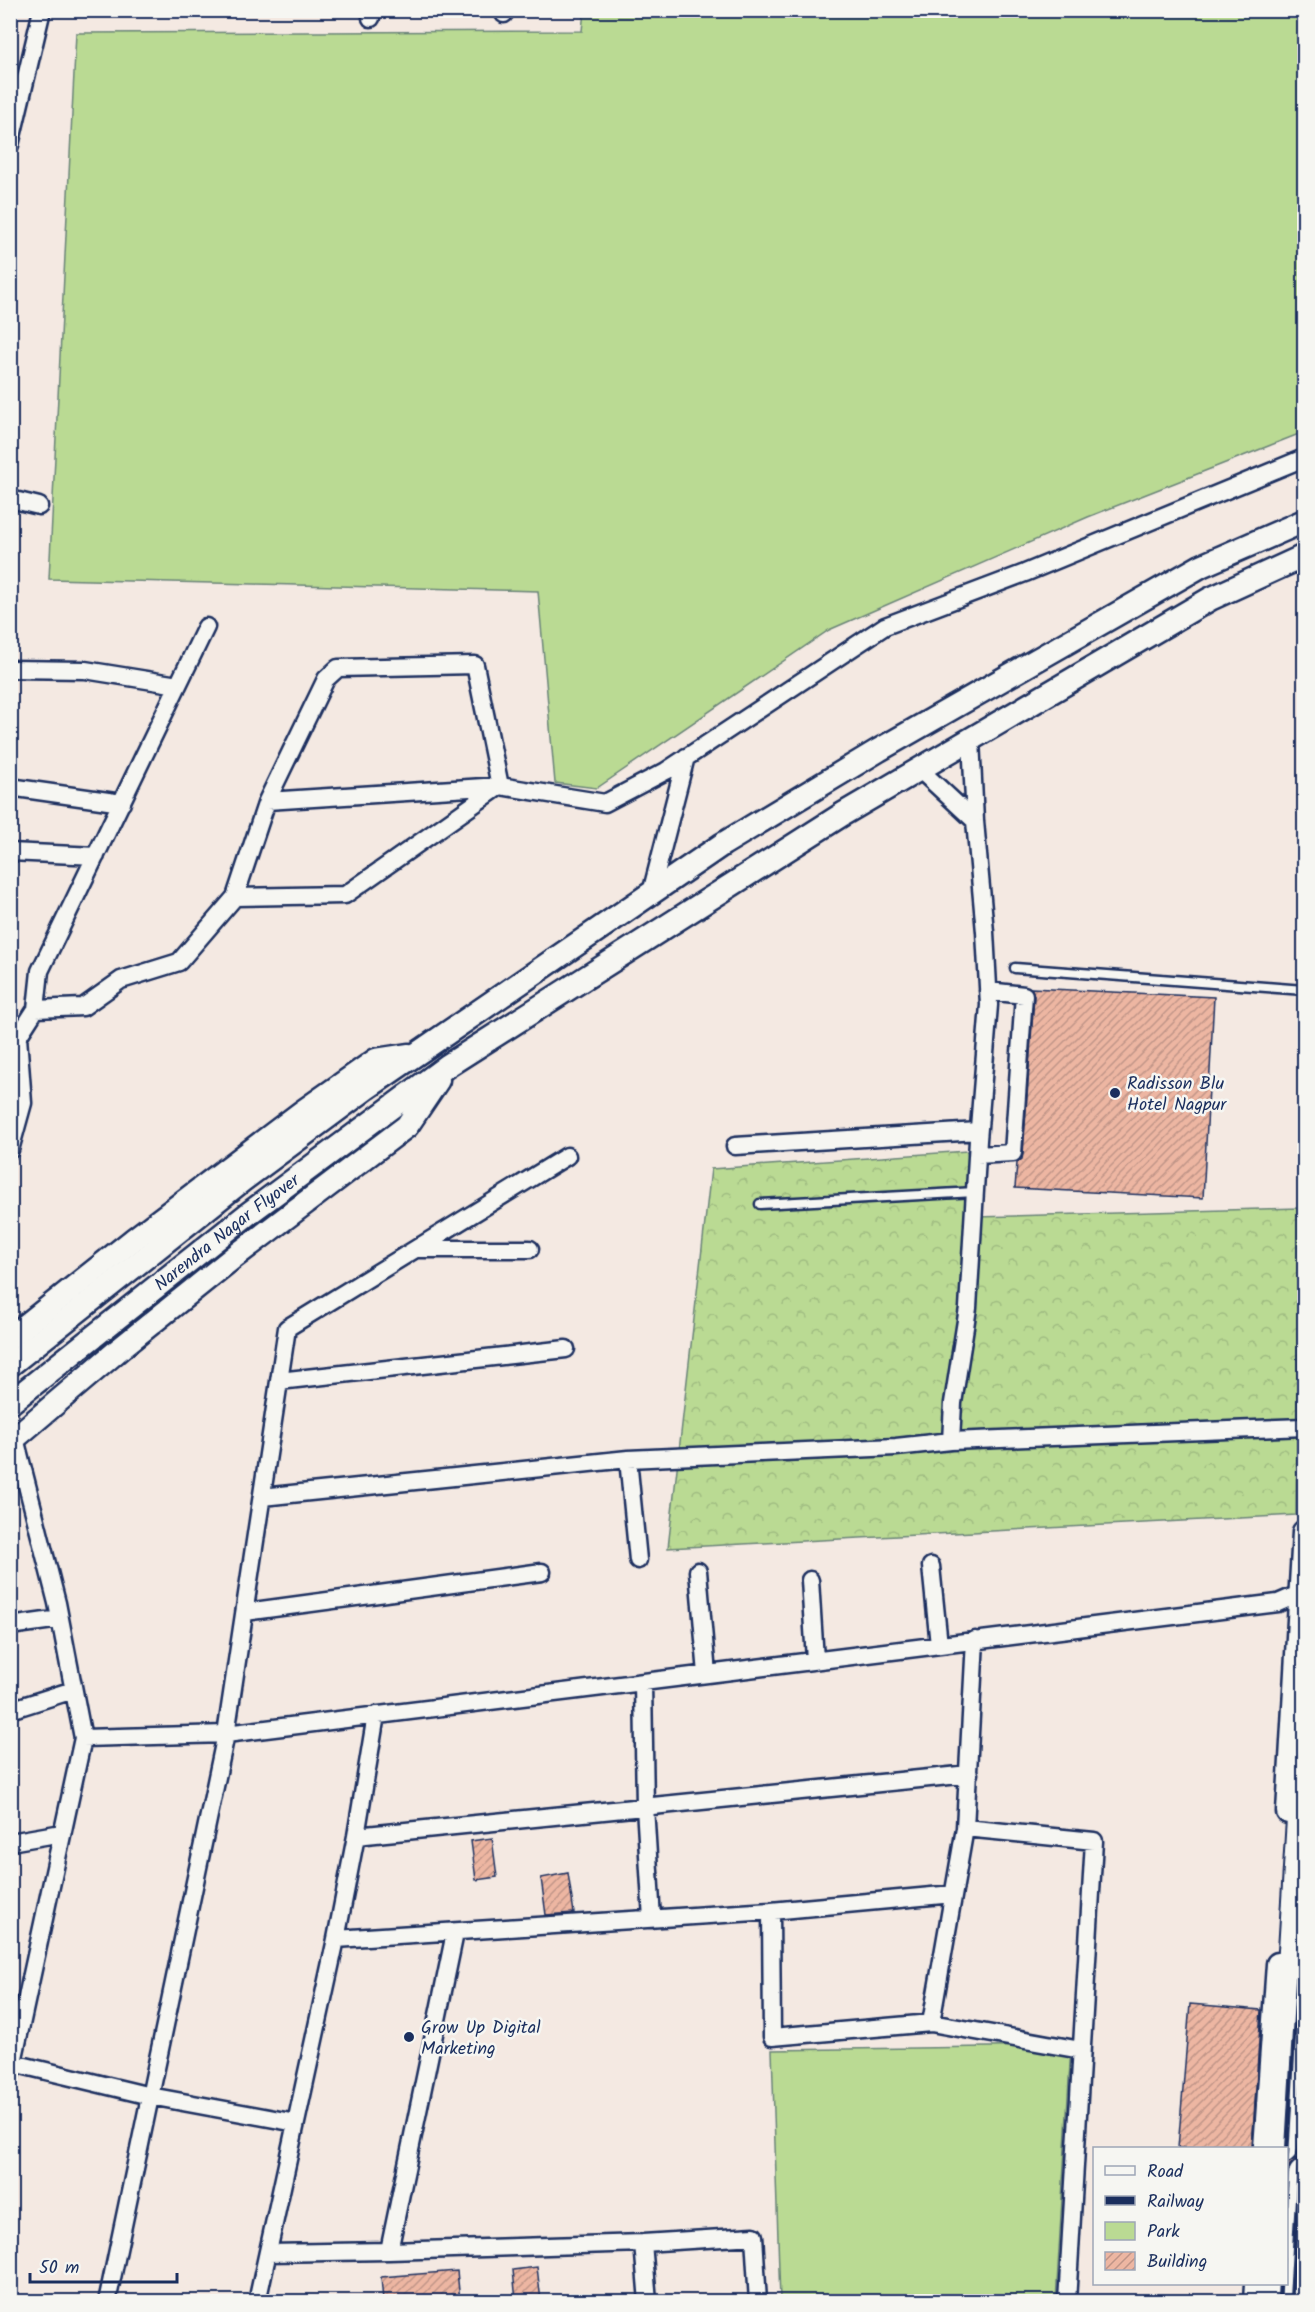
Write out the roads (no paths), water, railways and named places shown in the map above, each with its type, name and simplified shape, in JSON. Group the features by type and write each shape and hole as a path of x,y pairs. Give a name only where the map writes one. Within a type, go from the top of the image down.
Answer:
{"highway":[{"path":"1282,2147 1305,1786"},
{"path":"1297,2301 1305,2175"},
{"path":"1273,2301 1274,2285"}],"main road":[{"name":"Narendra Nagar Flyover","path":"10,1365 243,1180 368,1088 723,844 879,750 1201,566 1305,521"},
{"name":"Narendra Nagar Flyover","path":"10,1403 248,1214 447,1066 823,827 919,769 1210,599 1305,556"},
{"path":"10,1338 133,1240 376,1060 417,1053"},
{"path":"13,1440 122,1347 226,1264 407,1126 447,1066"},
{"path":"1265,2147 1305,1532"},
{"path":"1255,2301 1256,2285"}],"street":[{"path":"10,145 42,10"},
{"path":"267,801 500,786 606,803 687,757 885,626 1025,573 1305,458"},
{"path":"10,499 39,506"},
{"path":"10,1150 23,1103 16,1080 18,1037 36,1009 40,971 206,627"},
{"path":"36,1009 83,1007 121,980 179,962 235,897 267,801 326,679 338,668 475,665 500,786"},
{"path":"10,669 84,669 178,685"},
{"path":"951,1441 953,1403 968,1308 988,992 971,739"},
{"path":"651,893 687,757"},
{"path":"919,769 975,821"},
{"path":"235,897 345,896 500,786"},
{"path":"10,788 122,803"},
{"path":"10,852 96,856"},
{"path":"977,1155 1013,1153 1024,995 988,992"},
{"path":"735,1146 978,1131"},
{"path":"107,2301 226,1734 287,1328 567,1156"},
{"path":"415,1250 530,1249"},
{"path":"279,1381 566,1349"},
{"path":"262,1497 628,1459 896,1447 951,1441 1305,1427"},
{"path":"13,1440 60,1619 83,1738 12,2070 296,2123"},
{"path":"628,1459 638,1560"},
{"path":"930,1566 939,1645"},
{"path":"698,1571 707,1674"},
{"path":"245,1612 542,1572"},
{"path":"810,1580 815,1660"},
{"path":"83,1738 226,1734 1278,1603 1301,1593"},
{"path":"10,1626 60,1619"},
{"path":"931,2023 965,1828 975,1640"},
{"path":"643,1682 645,1807 652,1919"},
{"path":"10,1710 74,1690"},
{"path":"257,2301 336,1939 376,1715"},
{"path":"356,1836 969,1774"},
{"path":"965,1828 1094,1841 1067,2301"},
{"path":"10,1842 62,1833"},
{"path":"336,1939 771,1911 953,1894"},
{"path":"771,1911 772,2037 931,2023 1082,2050"},
{"path":"390,2251 455,1933"},
{"path":"268,2253 643,2243 754,2236 758,2301"},
{"path":"643,2243 648,2301"}],"lane":[{"path":"1014,968 1305,990"},
{"path":"760,1204 975,1192"}],"railway":[{"path":"1287,2147 1304,1868"},
{"path":"1291,2302 1304,2084"},
{"path":"1279,2302 1280,2285"}],"place":[{"name":"Radisson Blu Hotel Nagpur","path":"1115,1093"},
{"name":"Grow Up Digital Marketing","path":"409,2037"}]}
